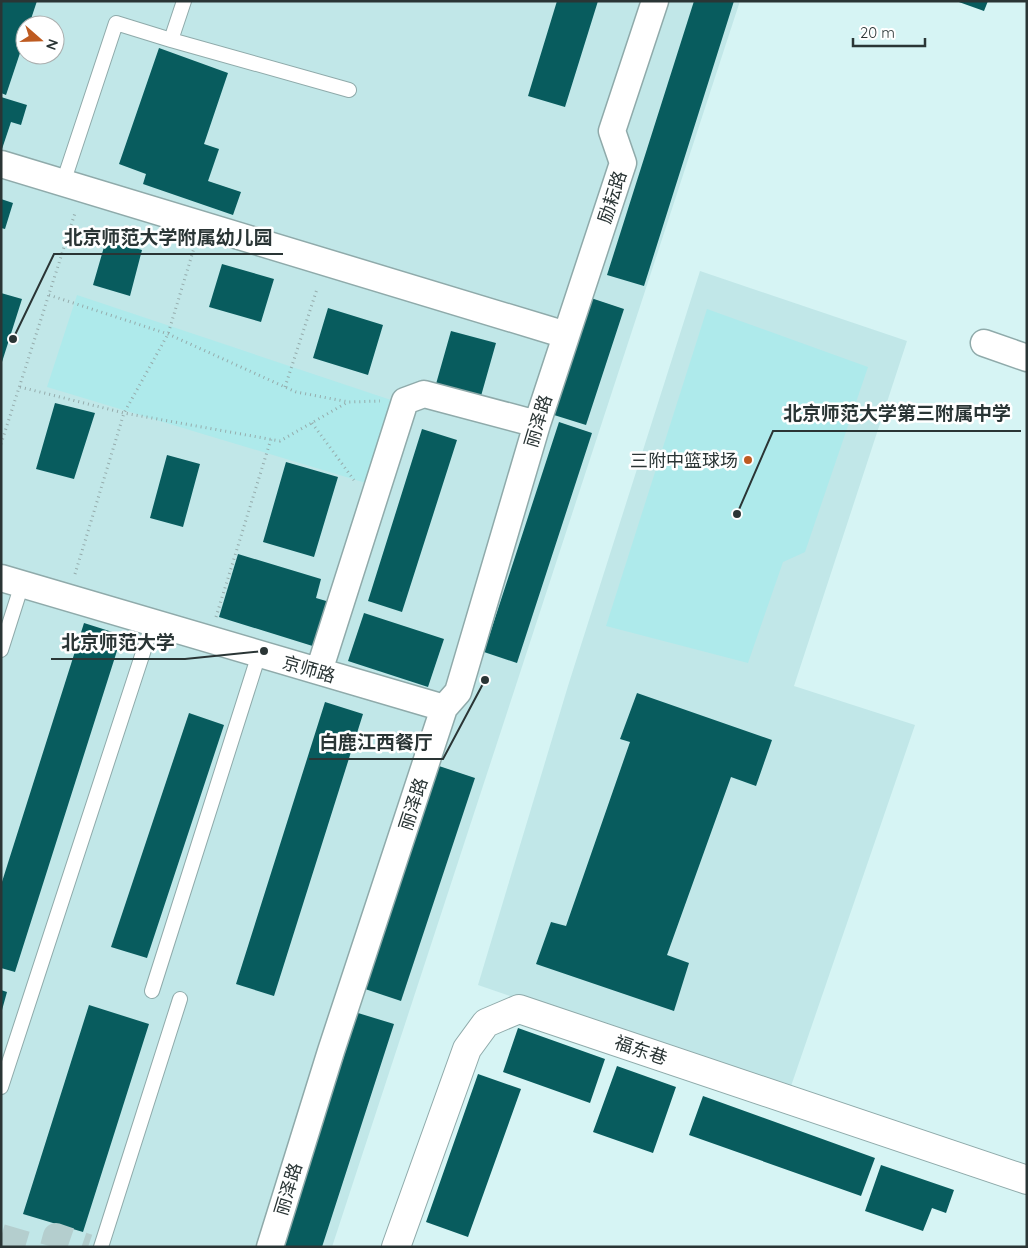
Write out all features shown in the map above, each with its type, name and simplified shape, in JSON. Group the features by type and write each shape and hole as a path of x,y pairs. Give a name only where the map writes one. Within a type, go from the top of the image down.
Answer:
{"street":[{"name":"励耘路","path":"566,335 623,163 612,131 655,1"},
{"path":"1,164 566,335"},
{"name":"丽泽路","path":"270,1247 331,1051 444,708 458,692 537,424 566,335"},
{"path":"984,342 1027,358"},
{"path":"319,672 405,401 424,394 537,424"},
{"name":"京师路","path":"12,581 444,708"},
{"name":"福东巷","path":"396,1247 467,1049 486,1023 519,1008 1027,1180"}],"lane":[{"path":"171,40 184,1"},
{"path":"73,186 116,23 349,90"},
{"path":"1,650 12,581"},
{"path":"1,1087 153,622"},
{"path":"152,991 259,654"},
{"path":"101,1247 180,999"}],"path":[{"path":"1,444 49,295 73,186"},
{"path":"68,598 124,414 168,334 194,248"},
{"path":"285,387 316,289"},
{"path":"49,295 168,334 296,392 348,402 405,401"},
{"path":"20,386 124,414 280,441 348,402"},
{"path":"312,423 372,505"},
{"path":"209,639 271,439"}],"shaded area":[{"path":"1,1 740,1 332,1247 1,1247"},
{"path":"700,271 907,341 794,686 915,725 789,1092 478,985 568,686"},
{"path":"77,295 394,401 366,483 47,387"},
{"name":"三附中篮球场","path":"707,309 868,367 805,552 783,562 748,663 606,626"}],"building":[{"path":"1,1 37,1 32,15 15,15 16,65 6,95 1,93"},
{"path":"557,1 598,1 565,107 528,96"},
{"path":"694,1 734,1 644,286 607,275"},
{"path":"956,1 988,1 984,11"},
{"path":"159,48 228,73 204,144 219,149 208,181 241,192 233,215 143,184 146,174 119,164"},
{"path":"1,97 27,105 21,125 11,122 2,149"},
{"path":"1,199 13,203 5,229 1,228"},
{"path":"106,240 142,250 130,296 93,285"},
{"path":"222,264 274,279 261,322 209,307"},
{"path":"1,293 22,299 2,362 1,362"},
{"path":"591,298 624,309 586,425 554,415"},
{"path":"328,308 383,325 368,375 313,358"},
{"path":"451,331 496,343 481,396 436,384"},
{"path":"55,403 95,413 74,479 36,469"},
{"path":"559,422 592,433 517,663 484,652"},
{"path":"422,429 457,440 402,612 368,601"},
{"path":"167,455 200,464 183,527 150,518"},
{"path":"286,462 338,477 314,557 263,542"},
{"path":"238,554 321,579 316,598 333,603 319,648 219,617"},
{"path":"364,613 444,639 428,687 348,661"},
{"path":"84,623 122,635 15,972 1,968 1,885"},
{"path":"637,693 772,740 756,786 731,777 667,955 689,963 674,1011 536,964 551,922 566,926 630,742 620,739"},
{"path":"325,702 363,714 274,996 236,984"},
{"path":"189,713 224,725 147,958 111,947"},
{"path":"439,766 475,778 401,1001 365,989"},
{"path":"1,990 7,992 2,1010 1,1010"},
{"path":"89,1005 149,1024 83,1232 23,1214"},
{"path":"358,1013 394,1024 322,1247 282,1247"},
{"path":"518,1028 605,1059 590,1103 503,1072"},
{"path":"617,1066 676,1087 653,1153 593,1132"},
{"path":"478,1074 521,1089 468,1237 426,1222"},
{"path":"703,1096 875,1158 861,1196 689,1135"},
{"path":"881,1165 954,1190 946,1213 932,1208 923,1231 865,1211"}],"tunnel":[{"path":"53,1247 56,1236 88,1247"},
{"path":"1,1237 35,1247"}],"place":[{"name":"北京师范大学附属幼儿园","path":"13,339"},
{"name":"三附中篮球场","path":"748,460"},
{"name":"北京师范大学第三附属中学","path":"737,514"},
{"name":"北京师范大学","path":"264,651"},
{"name":"白鹿江西餐厅","path":"485,680"}]}
